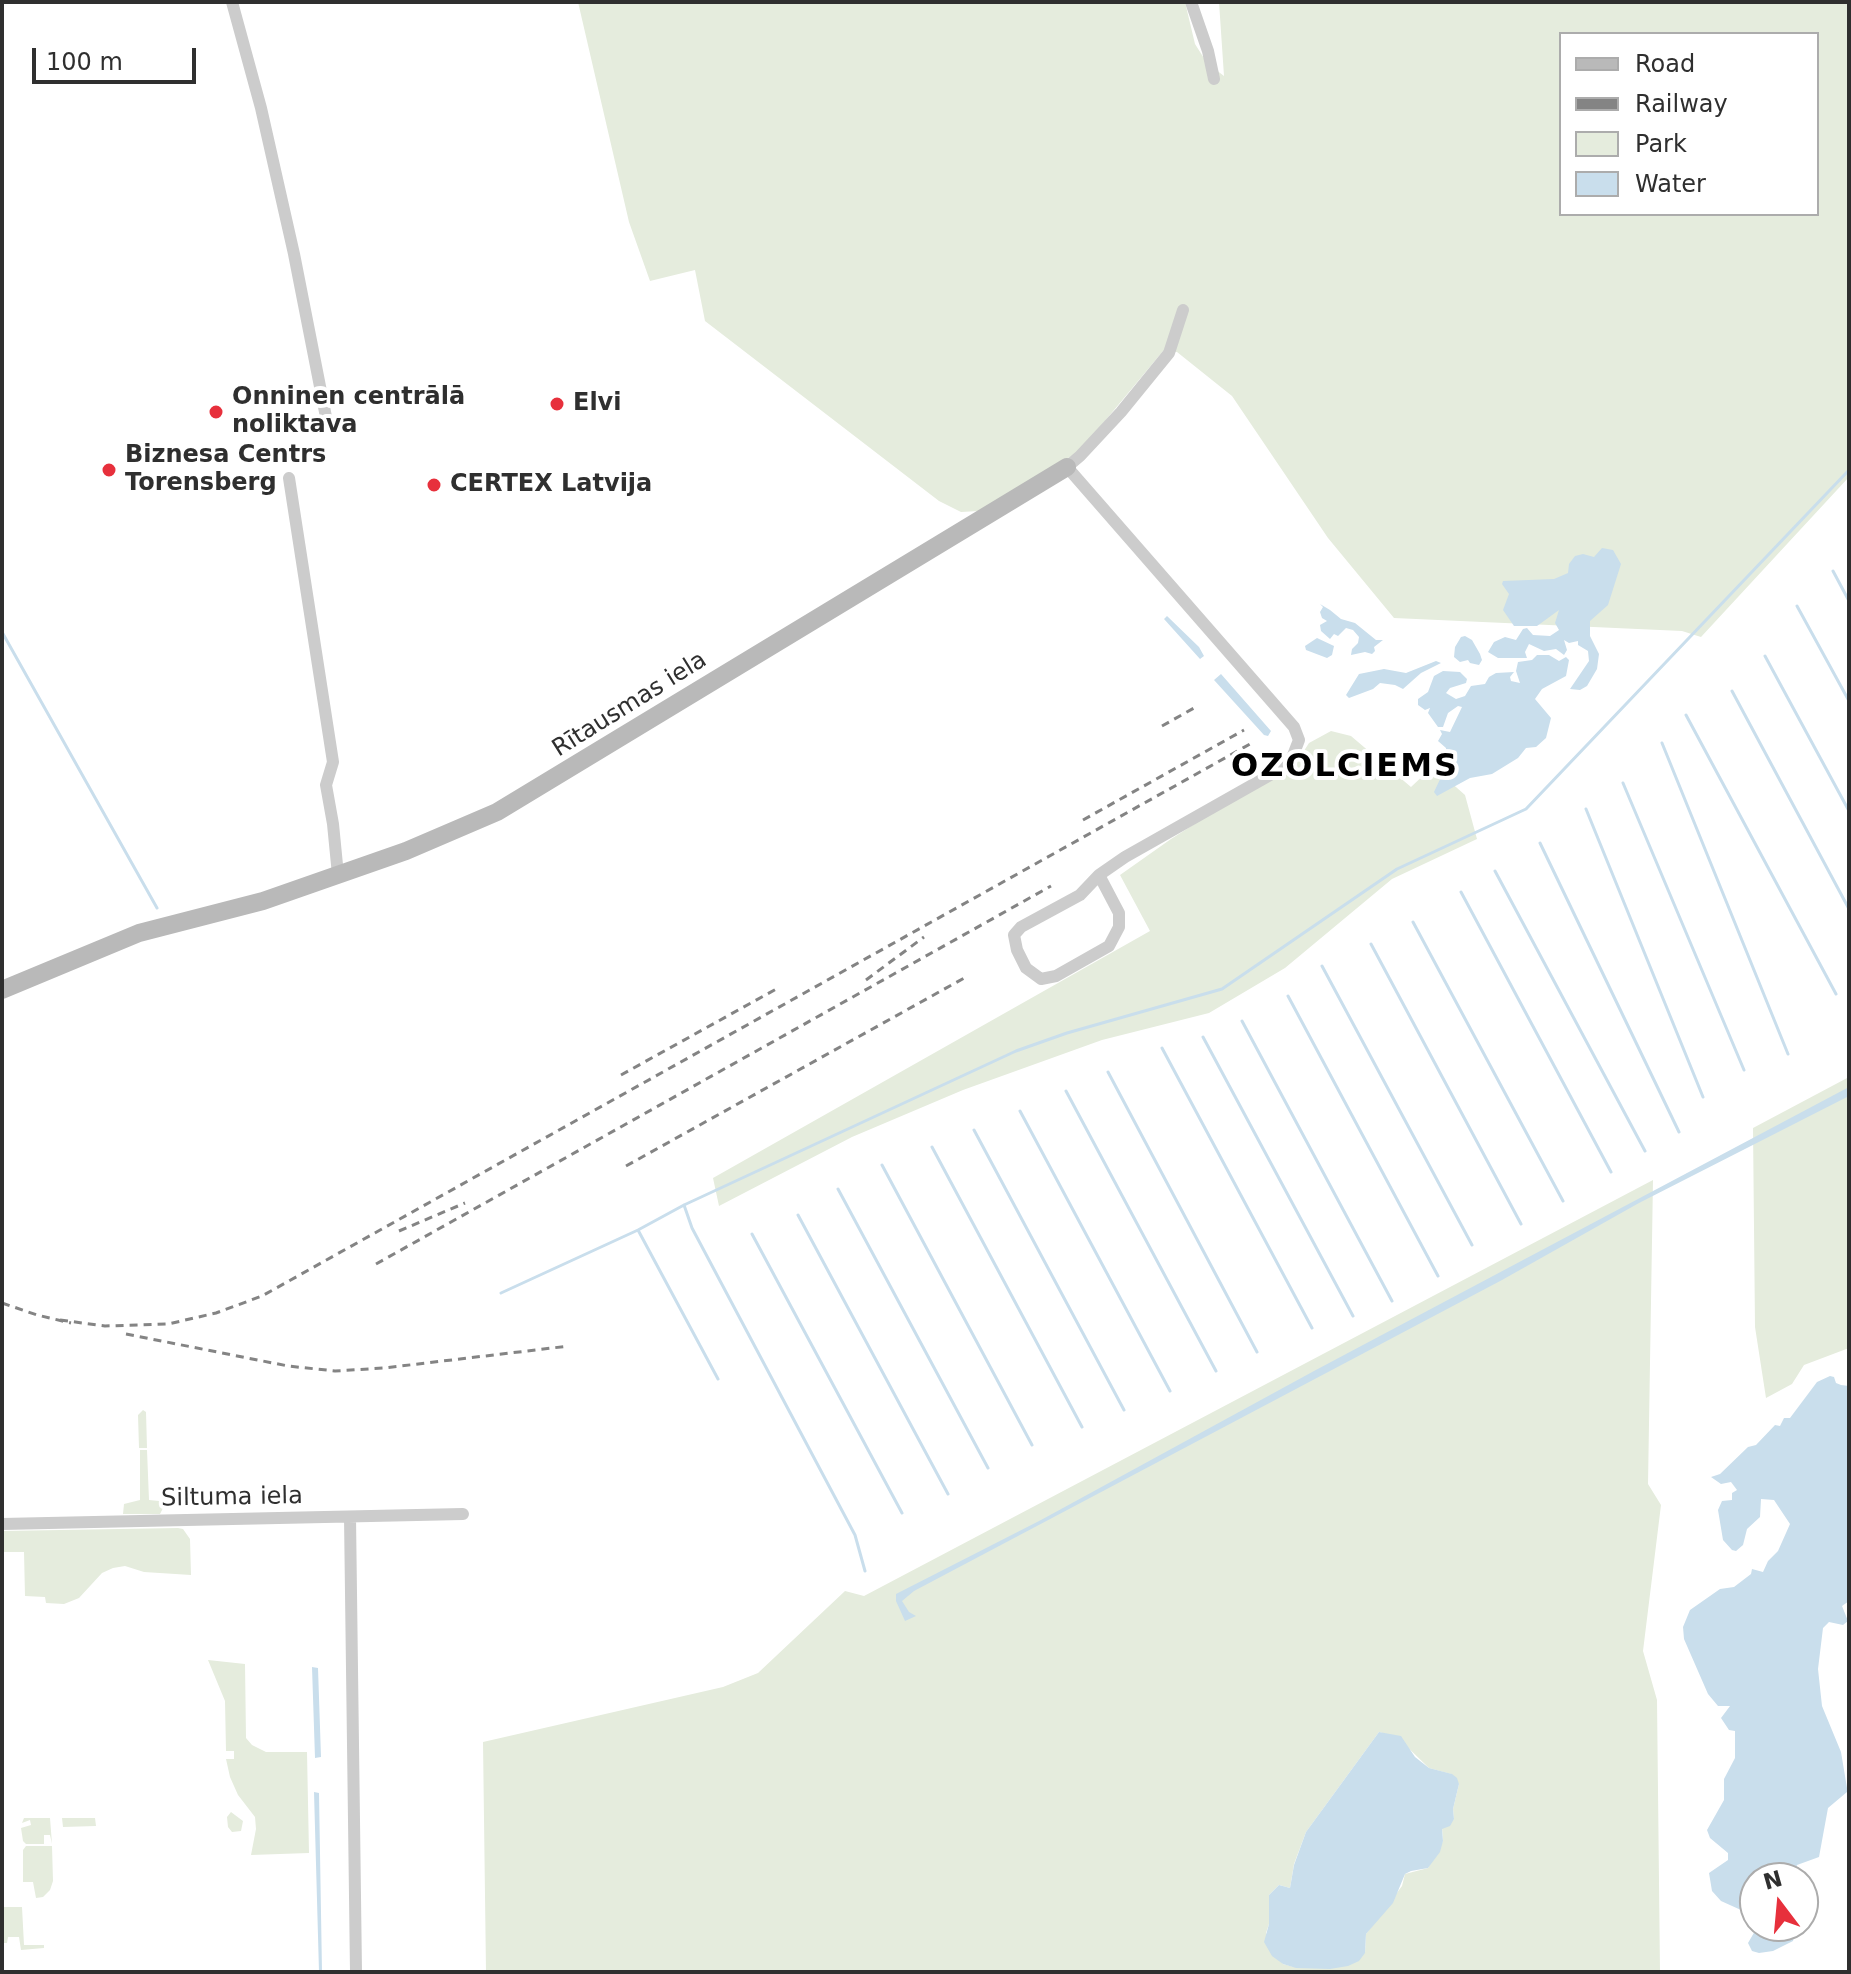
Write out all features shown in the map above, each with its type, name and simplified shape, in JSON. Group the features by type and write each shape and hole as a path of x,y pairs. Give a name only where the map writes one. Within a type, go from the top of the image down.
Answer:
{"street":[{"path":"232,2 271,152 326,417"},
{"path":"1191,2 1214,79"},
{"name":"Rītausmas iela","path":"2,990 139,933 263,901 338,875 455,832 515,803 1067,467 1121,412 1169,353 1183,310"},
{"path":"1067,467 1294,727 1299,740 1292,758 1270,775 1125,857 1099,875 1080,895 1021,927 1014,935 1017,950 1026,968 1041,979 1056,976 1109,946 1119,927 1119,913 1099,875"},
{"path":"289,478 333,762 326,785 338,875"},
{"name":"Siltuma iela","path":"2,1524 463,1514"},
{"path":"350,1517 356,1972"}],"green space":[{"path":"578,2 1185,2 1195,44 1207,63 1224,76 1219,2 1849,2 1849,477 1701,637 1682,631 1394,618 1328,538 1232,396 1177,352 1163,351 1080,451 979,511 961,512 939,501 705,321 695,270 650,281 629,222"},
{"path":"1331,731 1351,736 1411,787 1428,771 1439,772 1465,795 1477,839 1392,879 1285,968 1209,1013 1102,1040 963,1090 852,1137 719,1206 713,1178 1150,931 1120,875 1300,757 1309,743"},
{"path":"1849,1077 1849,1348 1804,1365 1792,1384 1766,1398 1755,1327 1753,1128"},
{"path":"1653,1180 1648,1484 1661,1505 1643,1651 1657,1700 1660,1972 486,1972 483,1742 723,1687 758,1673 845,1591 864,1596","holes":["1379,1732 1397,1737 1429,1768 1451,1774 1459,1784 1453,1809 1454,1819 1442,1828 1443,1841 1428,1868 1405,1874 1402,1886 1366,1934 1365,1953 1294,1967 1283,1964 1266,1933 1269,1895 1279,1885 1290,1888 1294,1864 1306,1832"]},
{"path":"143,1410 146,1412 147,1448 139,1448 138,1415"},
{"path":"140,1450 147,1450 149,1500 159,1501 163,1508 160,1514 123,1514 124,1504 140,1500"},
{"path":"183,1529 190,1539 191,1575 144,1572 125,1566 113,1568 102,1573 79,1598 64,1604 46,1603 45,1597 25,1596 24,1552 2,1552 2,1531"},
{"path":"208,1660 245,1664 246,1738 252,1745 266,1752 307,1752 309,1853 251,1855 255,1817 238,1795 230,1777 226,1759 234,1759 234,1751 226,1751 225,1701"},
{"path":"231,1812 243,1821 241,1831 232,1832 228,1827 227,1817"},
{"path":"24,1818 50,1818 52,1844 50,1835 44,1835 44,1844 26,1844 21,1828 31,1825 30,1820 22,1823"},
{"path":"62,1818 95,1818 96,1826 63,1827"},
{"path":"26,1846 52,1846 53,1881 43,1897 36,1898 33,1882 23,1882 23,1850"},
{"path":"2,1907 22,1907 24,1945 44,1945 44,1948 21,1950 19,1937 8,1937 7,1943 2,1943"}],"water":[{"path":"1602,548 1613,550 1621,564 1608,605 1590,621 1590,636 1599,654 1597,669 1587,686 1580,690 1570,689 1589,661 1588,651 1578,645 1578,641 1569,643 1564,640 1567,650 1564,655 1556,649 1544,651 1529,644 1525,652 1527,658 1498,658 1488,652 1494,642 1505,637 1516,640 1523,629 1527,628 1533,635 1550,636 1559,630 1555,623 1559,610 1537,626 1514,626 1503,610 1509,594 1503,581 1554,579 1568,573 1569,564 1575,556 1583,554 1594,557"},
{"path":"1320,604 1341,619 1355,623 1376,640 1383,640 1374,647 1372,654 1351,655 1359,637 1346,628 1330,639 1321,631 1320,625 1327,621 1322,618 1320,612 1323,607"},
{"path":"1167,616 1199,647 1204,656 1200,659 1164,619"},
{"path":"1465,636 1472,640 1480,654 1482,660 1479,665 1468,660 1460,662 1454,657 1455,647"},
{"path":"1317,638 1334,646 1332,655 1327,658 1306,650 1305,646"},
{"path":"1537,655 1549,655 1559,661 1566,657 1569,660 1566,676 1542,689 1535,699 1551,718 1546,738 1536,747 1526,748 1518,758 1492,774 1470,778 1437,796 1434,792 1443,773 1440,760 1446,754 1446,748 1438,741 1442,734 1440,730 1450,732 1462,707 1458,706 1448,713 1443,727 1438,727 1428,713 1430,708 1425,710 1418,705 1418,699 1428,692 1434,676 1443,671 1460,672 1467,679 1466,683 1450,688 1446,693 1456,699 1465,696 1471,686 1485,684 1496,673 1514,672 1511,681 1520,683 1516,671 1518,662 1532,660"},
{"path":"1436,661 1441,663 1421,673 1403,689 1380,683 1349,698 1346,695 1359,674 1384,669 1406,673"},
{"path":"1221,674 1271,731 1268,736 1214,680"},
{"path":"1849,1087 1849,1096 1639,1203 1502,1280 914,1591 902,1601 916,1616 905,1621 896,1594 1041,1520"},
{"path":"1830,1376 1836,1383 1849,1386 1849,1601 1842,1606 1848,1621 1843,1625 1829,1622 1823,1628 1818,1669 1822,1706 1841,1752 1847,1792 1828,1808 1819,1857 1805,1862 1739,1862 1739,1909 1721,1901 1712,1891 1709,1873 1728,1860 1728,1853 1710,1838 1707,1830 1724,1800 1724,1779 1735,1758 1735,1731 1729,1730 1721,1718 1730,1706 1718,1706 1708,1694 1684,1639 1683,1627 1690,1610 1720,1589 1734,1587 1751,1574 1752,1569 1763,1572 1778,1551 1790,1524 1774,1500 1761,1499 1760,1517 1747,1529 1743,1545 1736,1551 1732,1550 1723,1540 1718,1510 1722,1501 1732,1500 1732,1493 1737,1490 1731,1482 1721,1484 1711,1477 1720,1474 1748,1447 1756,1445 1775,1425 1780,1426 1784,1418 1790,1418 1817,1382"},
{"path":"312,1667 318,1668 321,1757 315,1758"},
{"path":"1379,1732 1401,1736 1415,1757 1429,1768 1457,1778 1459,1784 1453,1809 1454,1819 1450,1826 1442,1829 1440,1852 1428,1868 1405,1874 1393,1903 1366,1934 1365,1953 1359,1961 1330,1969 1296,1968 1283,1964 1272,1956 1264,1942 1269,1924 1269,1895 1279,1885 1290,1888 1294,1865 1306,1832"},
{"path":"314,1792 319,1793 322,1972 319,1972"},
{"path":"1791,1942 1773,1951 1759,1953 1752,1951 1748,1943"}],"waterway":[{"path":"501,1293 1016,1051 1067,1033 1222,989 1397,869 1526,809 1849,470"},
{"path":"1833,571 1849,601"},
{"path":"1797,606 1849,701"},
{"path":"2,632 157,908"},
{"path":"1765,656 1849,811"},
{"path":"1732,691 1849,909"},
{"path":"1686,715 1836,994"},
{"path":"1662,743 1788,1054"},
{"path":"1623,783 1744,1070"},
{"path":"1586,809 1703,1097"},
{"path":"1540,843 1679,1132"},
{"path":"1495,871 1645,1151"},
{"path":"1461,892 1611,1172"},
{"path":"1413,922 1563,1201"},
{"path":"1371,944 1521,1224"},
{"path":"1322,966 1472,1245"},
{"path":"1288,996 1438,1276"},
{"path":"1242,1021 1392,1301"},
{"path":"1203,1037 1353,1316"},
{"path":"1162,1048 1312,1328"},
{"path":"1108,1072 1257,1352"},
{"path":"1066,1091 1216,1371"},
{"path":"1020,1111 1170,1391"},
{"path":"974,1130 1124,1410"},
{"path":"932,1147 1082,1427"},
{"path":"882,1165 1032,1445"},
{"path":"838,1189 988,1468"},
{"path":"684,1205 692,1228 855,1535 865,1571"},
{"path":"798,1215 948,1494"},
{"path":"638,1230 718,1379"},
{"path":"752,1234 902,1513"}],"railway":[{"path":"1162,726 1194,708"},
{"path":"1083,820 1244,730"},
{"path":"60,1320 105,1326 168,1324 216,1313 262,1296 1250,744"},
{"path":"376,1264 1051,886"},
{"path":"866,980 924,937"},
{"path":"626,1166 966,977"},
{"path":"621,1075 778,988"},
{"path":"399,1231 465,1203"},
{"path":"2,1303 71,1323"},
{"path":"126,1334 288,1366 335,1371 569,1346"}],"place":[{"name":"Elvi","path":"557,404"},
{"name":"Onninen centrālā noliktava","path":"216,412"},
{"name":"Biznesa Centrs Torensberg","path":"109,470"},
{"name":"CERTEX Latvija","path":"434,485"}],"district":[{"name":"OZOLCIEMS","path":"1345,768"}]}
